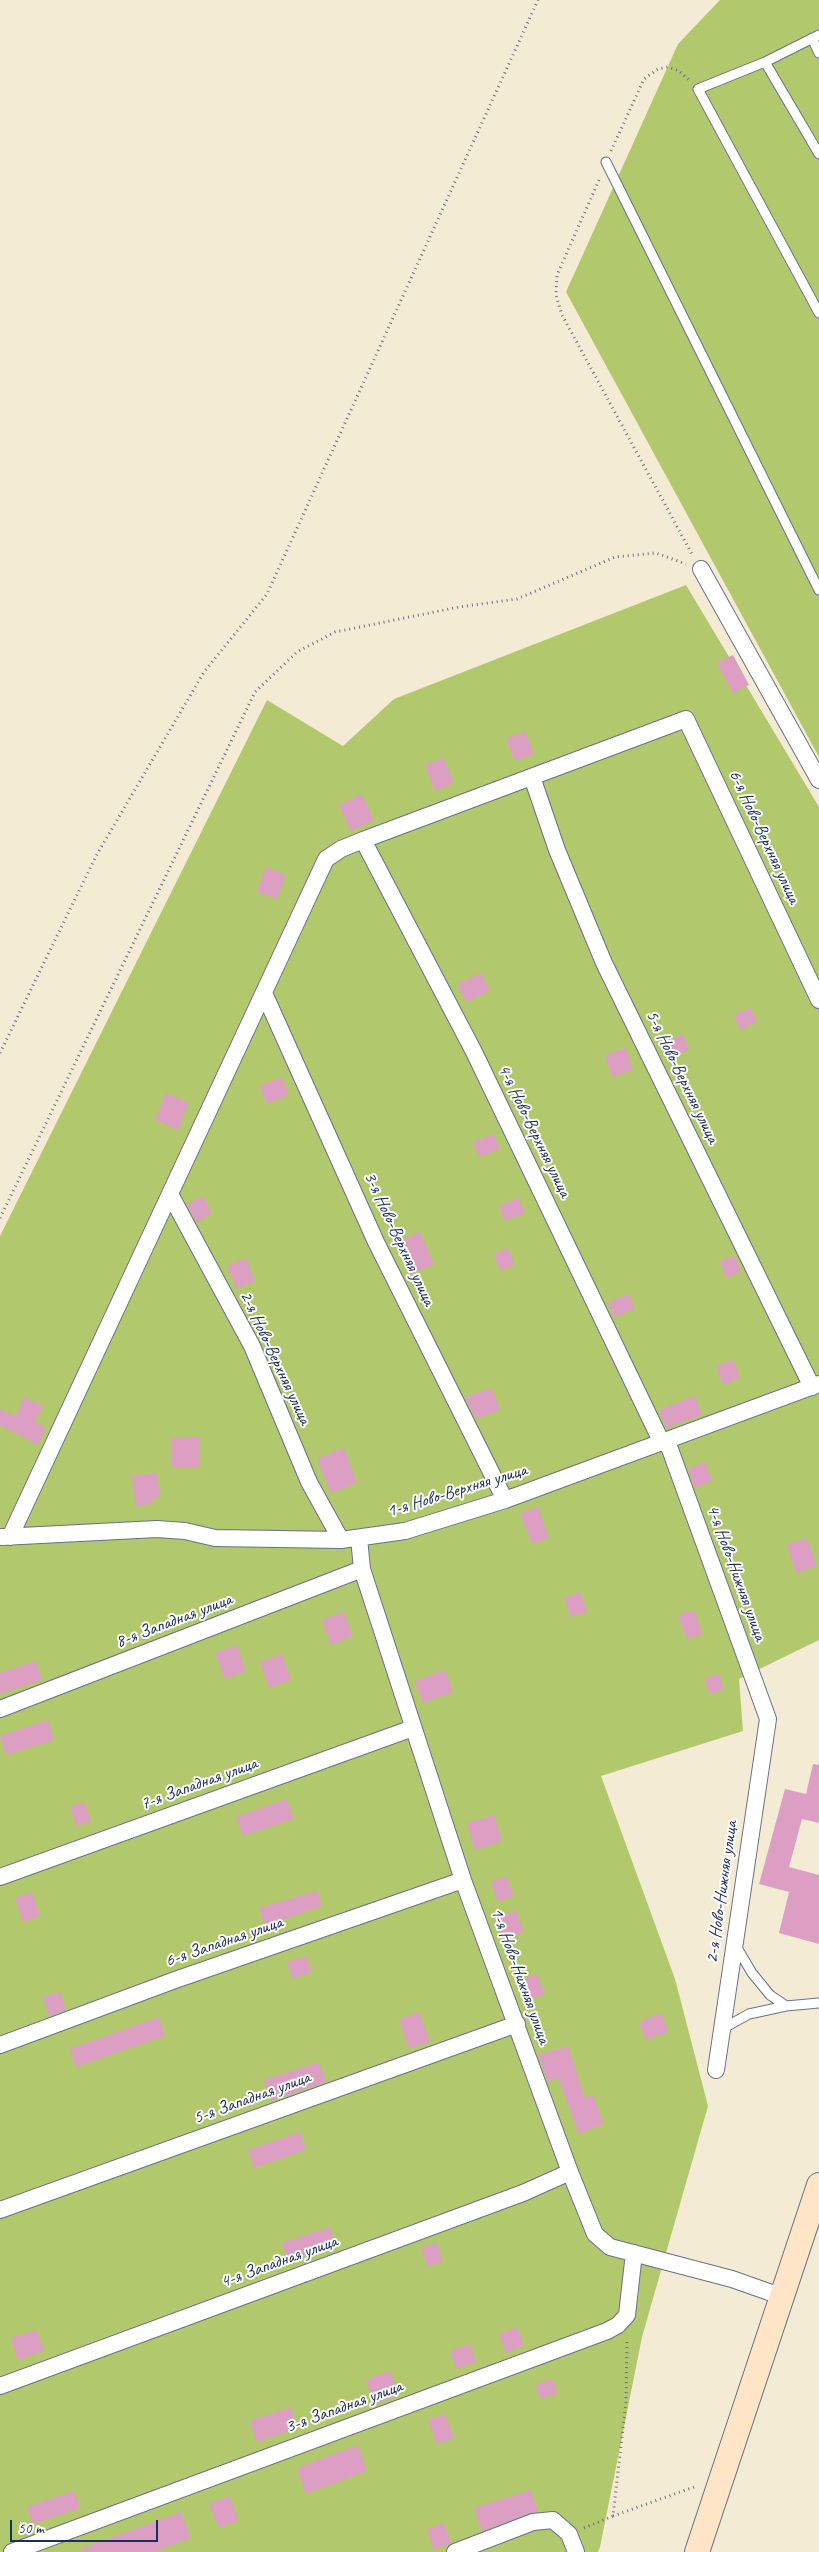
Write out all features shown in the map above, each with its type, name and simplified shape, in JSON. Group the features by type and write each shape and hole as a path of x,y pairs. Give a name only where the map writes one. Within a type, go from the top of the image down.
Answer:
{"main road":[{"path":"697,2552 819,2185"}],"street":[{"path":"700,569 819,780"},
{"name":"6-я Ново-Верхняя улица","path":"532,777 686,719 819,1000"},
{"path":"5,1537 170,1194 326,859 341,849 363,840 532,777"},
{"name":"5-я Ново-Верхняя улица","path":"532,777 556,850 604,963 816,1386"},
{"name":"4-я Ново-Верхняя улица","path":"363,840 474,1052 664,1442"},
{"name":"3-я Ново-Верхняя улица","path":"264,993 376,1242 505,1500"},
{"name":"2-я Ново-Верхняя улица","path":"170,1194 252,1346 309,1482 342,1540"},
{"name":"1-я Ново-Верхняя улица","path":"5,1537 157,1529 184,1531 215,1538 342,1540 405,1531 505,1500 816,1386"},
{"name":"4-я Ново-Нижняя улица","path":"664,1442 768,1719"},
{"name":"1-я Ново-Нижняя улица","path":"358,1538 362,1569 412,1728 463,1880 570,2172 595,2234 610,2247 732,2279 783,2297"},
{"name":"8-я Западная улица","path":"0,1709 362,1569"},
{"name":"2-я Ново-Нижняя улица","path":"716,2070 768,1719"},
{"name":"7-я Западная улица","path":"0,1877 412,1728"},
{"name":"6-я Западная улица","path":"0,2045 175,1980 463,1880"},
{"name":"5-я Западная улица","path":"0,2210 517,2024"},
{"name":"4-я Западная улица","path":"0,2386 523,2193 570,2172"},
{"path":"627,2315 634,2253"},
{"name":"3-я Западная улица","path":"12,2552 607,2331 618,2325 627,2315"},
{"path":"455,2552 534,2522 553,2520 569,2534 576,2552"}],"lane":[{"path":"819,53 815,36 765,62 698,89 819,313"},
{"path":"765,62 819,154"},
{"path":"606,162 819,590"},
{"path":"735,1943 752,1973 770,1995 786,2006"},
{"path":"722,2029 749,2014 786,2006 819,2003"}],"path":[{"path":"0,1053 96,856 204,672 267,594 538,0"},
{"path":"698,89 679,71 668,68 658,70 644,79 558,275 556,295 562,315 700,569"},
{"path":"0,1218 256,692 297,652 335,632 459,607 517,599 615,558 656,553 700,569"},
{"path":"613,2516 626,2402 627,2315"},
{"path":"569,2534 613,2516 722,2477"}],"green space":[{"path":"720,0 819,0 819,757 566,292 678,44"},
{"path":"686,585 819,807 819,1640 739,1679 743,1731 601,1776 675,1979 708,2106 642,2337 600,2547 598,2552 0,2552 0,1236 267,700 343,746 394,699"}],"building":[{"path":"733,655 749,685 733,693 717,663"},
{"path":"525,731 534,754 515,761 506,739"},
{"path":"444,758 454,783 435,791 425,765"},
{"path":"362,794 374,820 351,831 339,805"},
{"path":"266,867 286,875 277,899 257,892"},
{"path":"481,973 490,991 466,1002 457,984"},
{"path":"751,1008 757,1022 740,1030 734,1015"},
{"path":"683,1034 689,1050 669,1058 663,1043"},
{"path":"626,1048 633,1070 612,1077 605,1055"},
{"path":"282,1077 289,1095 267,1104 260,1086"},
{"path":"166,1093 189,1103 178,1130 155,1120"},
{"path":"494,1134 500,1149 479,1157 473,1142"},
{"path":"203,1196 212,1214 196,1222 187,1204"},
{"path":"519,1198 525,1213 505,1221 499,1206"},
{"path":"420,1232 434,1264 410,1275 396,1242"},
{"path":"508,1248 515,1265 500,1271 494,1254"},
{"path":"735,1256 741,1272 726,1278 720,1261"},
{"path":"246,1258 255,1281 237,1289 227,1266"},
{"path":"629,1294 635,1309 614,1317 608,1302"},
{"path":"734,1360 740,1378 723,1385 716,1366"},
{"path":"492,1388 500,1410 476,1419 465,1397"},
{"path":"695,1396 702,1415 666,1428 659,1410"},
{"path":"24,1397 43,1406 35,1422 46,1428 38,1445 0,1425 0,1409 16,1416"},
{"path":"172,1437 200,1437 200,1467 172,1467"},
{"path":"344,1448 357,1483 331,1493 317,1459"},
{"path":"705,1462 712,1481 695,1488 688,1469"},
{"path":"157,1473 160,1498 152,1498 153,1504 136,1506 132,1476"},
{"path":"538,1507 549,1538 532,1544 520,1513"},
{"path":"807,1538 817,1566 796,1573 787,1545"},
{"path":"581,1592 587,1612 571,1617 564,1598"},
{"path":"694,1610 703,1634 687,1639 678,1615"},
{"path":"344,1612 353,1636 331,1645 322,1620"},
{"path":"237,1645 246,1671 225,1679 215,1653"},
{"path":"282,1654 291,1680 269,1688 260,1662"},
{"path":"36,1661 42,1680 0,1694 0,1673"},
{"path":"445,1670 453,1692 423,1703 415,1681"},
{"path":"719,1674 724,1689 710,1694 704,1679"},
{"path":"48,1720 54,1740 6,1755 0,1736"},
{"path":"813,1764 819,1765 819,1823 802,1819 789,1867 819,1875 819,1944 779,1933 789,1892 759,1884 785,1789 806,1794"},
{"path":"287,1799 294,1819 243,1836 236,1817"},
{"path":"84,1802 91,1821 77,1826 70,1807"},
{"path":"494,1815 502,1841 475,1850 467,1823"},
{"path":"506,1876 514,1896 498,1902 491,1882"},
{"path":"317,1891 322,1906 265,1926 259,1908"},
{"path":"32,1892 40,1916 23,1922 15,1898"},
{"path":"516,1911 524,1932 504,1939 496,1918"},
{"path":"306,1956 312,1972 293,1979 287,1962"},
{"path":"537,1974 545,1994 531,1999 523,1979"},
{"path":"60,1992 66,2010 49,2016 43,1997"},
{"path":"419,2012 430,2042 409,2049 399,2019"},
{"path":"661,2013 669,2032 646,2040 639,2022"},
{"path":"159,2017 165,2036 76,2067 70,2049"},
{"path":"568,2046 585,2098 593,2095 604,2124 579,2134 558,2078 548,2082 538,2055"},
{"path":"319,2062 326,2082 271,2101 264,2080"},
{"path":"300,2132 306,2150 254,2168 248,2150"},
{"path":"330,2227 336,2245 288,2261 282,2243"},
{"path":"437,2243 443,2261 428,2267 421,2248"},
{"path":"517,2327 524,2345 506,2353 499,2334"},
{"path":"37,2330 44,2351 18,2360 11,2338"},
{"path":"470,2344 476,2362 456,2369 450,2351"},
{"path":"390,2371 399,2395 375,2404 366,2380"},
{"path":"552,2379 558,2393 541,2399 535,2385"},
{"path":"291,2407 298,2428 257,2442 250,2421"},
{"path":"445,2414 454,2438 437,2444 428,2420"},
{"path":"358,2445 367,2471 306,2494 297,2468"},
{"path":"531,2490 538,2511 482,2531 474,2508"},
{"path":"74,2491 80,2508 33,2524 27,2507"},
{"path":"229,2496 239,2520 219,2528 209,2504"},
{"path":"181,2512 191,2538 154,2552 82,2552 81,2549"},
{"path":"444,2523 451,2543 434,2550 427,2529"}]}
